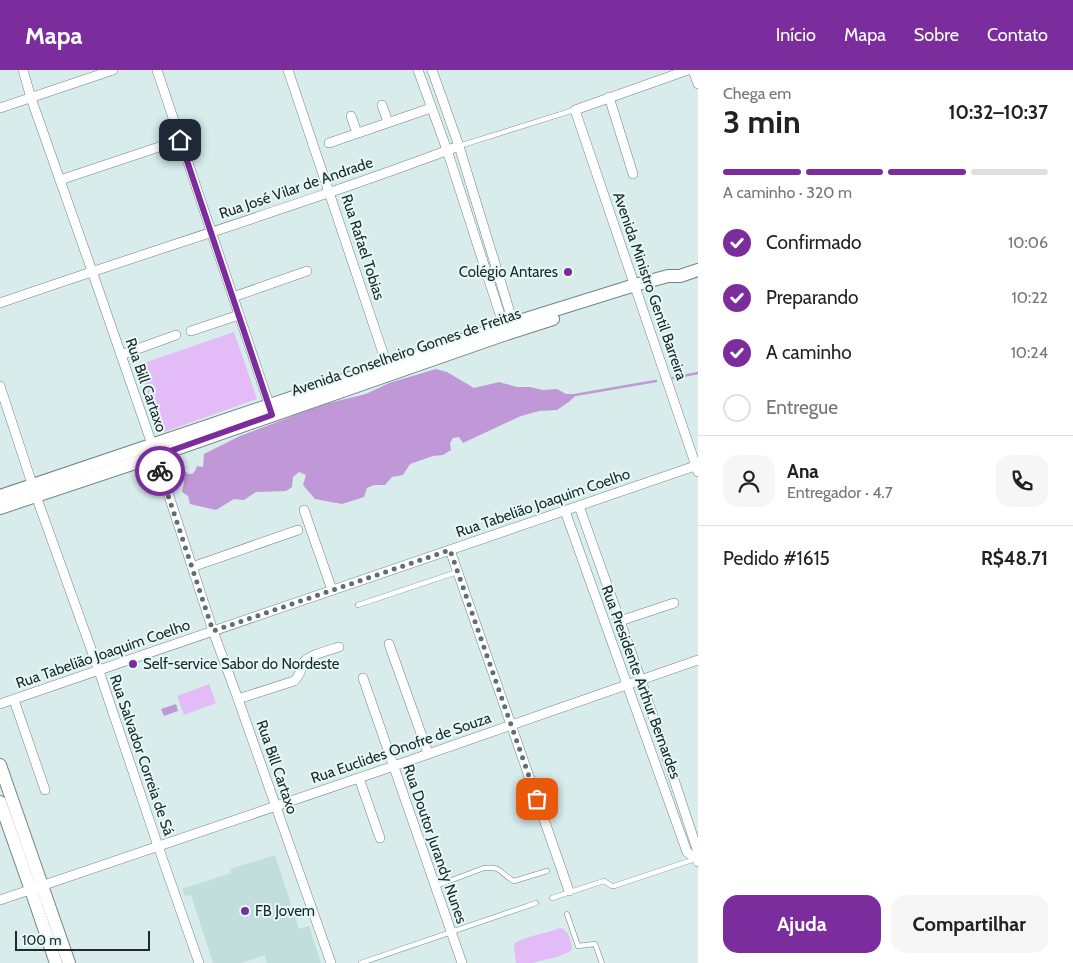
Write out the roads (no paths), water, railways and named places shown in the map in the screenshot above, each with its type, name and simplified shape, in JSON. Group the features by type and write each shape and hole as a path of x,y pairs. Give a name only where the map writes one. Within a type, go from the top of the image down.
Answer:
{"street":[{"name":"Rua Bill Cartaxo","path":"23,70 31,98 154,450 213,631 331,963"},
{"path":"0,108 113,70"},
{"path":"157,70 271,410"},
{"name":"Rua Rafael Tobias","path":"288,70 389,370"},
{"path":"418,70 510,329"},
{"path":"432,70 459,146 510,329"},
{"path":"575,110 688,70"},
{"path":"693,70 698,84"},
{"path":"609,97 633,174"},
{"path":"382,105 388,122"},
{"path":"329,143 432,108"},
{"name":"Avenida Ministro Gentil Barreira","path":"575,110 697,468"},
{"path":"351,116 357,133"},
{"path":"60,180 180,140"},
{"name":"Rua José Vilar de Andrade","path":"0,303 330,192 459,146"},
{"name":"Avenida Conselheiro Gomes de Freitas","path":"0,496 34,490 510,329 636,289 668,276 680,276 698,270"},
{"path":"233,297 307,271"},
{"path":"191,331 239,315"},
{"path":"121,355 176,335"},
{"name":"Rua Salvador Correia de Sá","path":"0,386 34,490 99,671 199,963"},
{"name":"Rua Tabelião Joaquim Coelho","path":"0,704 579,506 697,468"},
{"name":"Avenida Conselheiro Gomes de Freitas","path":"0,508 34,490"},
{"name":"Rua Presidente Arthur Bernardes","path":"579,506 641,680 697,850 698,860"},
{"path":"304,510 332,590"},
{"name":"Rua Presidente Arthur Bernardes","path":"566,511 687,852 698,860"},
{"path":"192,567 298,530"},
{"path":"450,550 569,891"},
{"path":"620,621 674,603"},
{"path":"389,644 428,753"},
{"path":"238,699 294,681 306,660 339,648"},
{"name":"Rua Euclides Onofre de Souza","path":"0,900 698,660"},
{"name":"Rua Doutor Jurandy Nunes","path":"363,678 462,963"},
{"path":"14,700 45,790"},
{"path":"0,765 37,888 56,963"},
{"path":"359,778 380,838"},
{"path":"0,802 69,963"}],"lane":[{"path":"459,146 575,110"},
{"path":"358,605 457,572"},
{"path":"552,898 604,881 614,886 698,860"},
{"path":"435,886 491,867 501,870 514,881 547,871"},
{"path":"361,963 536,903"},
{"path":"567,914 578,946 595,944 602,963"}],"waterway":[{"path":"673,378 698,373"},
{"path":"575,395 656,381"}],"place":[{"name":"Colégio Antares","path":"568,272"},
{"name":"Self-service Sabor do Nordeste","path":"133,664"},
{"name":"FB Jovem","path":"245,911"}]}
